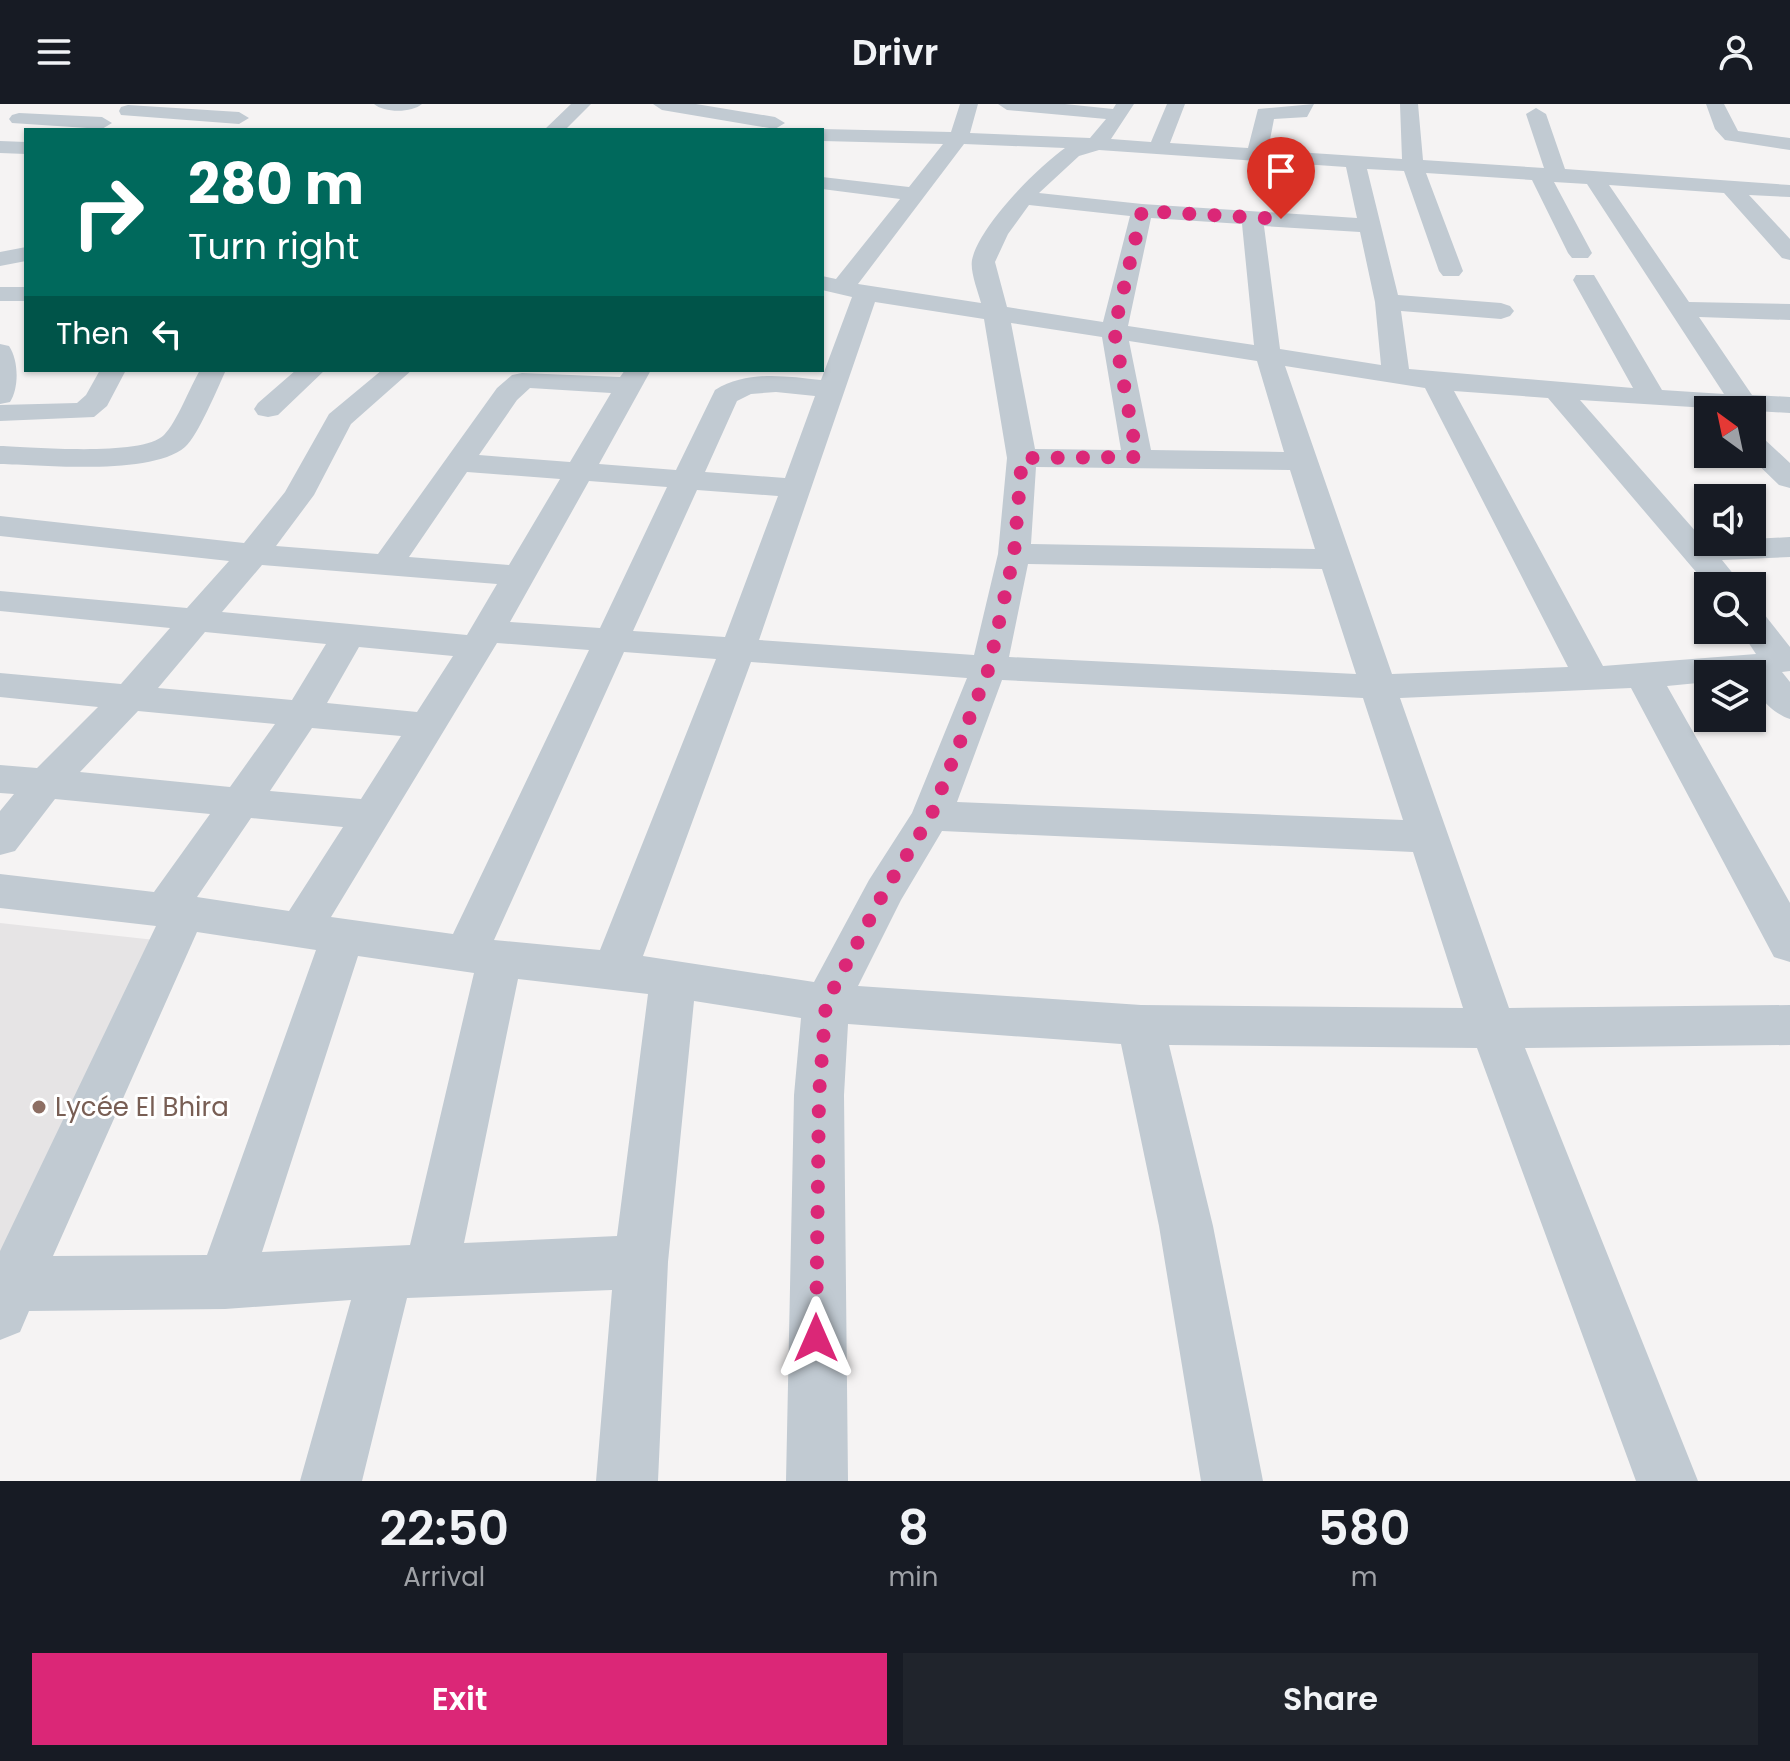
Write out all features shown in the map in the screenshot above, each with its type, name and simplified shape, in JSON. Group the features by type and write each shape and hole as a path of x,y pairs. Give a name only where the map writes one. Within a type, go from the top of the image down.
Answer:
{"street":[{"path":"0,130 47,104"},
{"path":"383,104 413,104"},
{"path":"556,128 582,104"},
{"path":"662,104 761,127 812,128"},
{"path":"761,127 785,104"},
{"path":"615,970 738,650 830,389 843,288 959,137 969,104"},
{"path":"1007,104 1113,109"},
{"path":"1158,148 1176,104"},
{"path":"1257,155 1265,113 1301,112 1305,104"},
{"path":"1409,104 1413,166 1451,271"},
{"path":"1715,104 1725,129 1732,136 1790,144"},
{"path":"19,119 97,127 135,108 239,118"},
{"path":"216,128 260,109"},
{"path":"817,1481 819,1095 826,1003 884,892 931,816 989,668 1014,554 1022,458 996,313 983,262 1004,221 1024,198 1080,147 1113,109"},
{"path":"1536,114 1549,175 1580,253"},
{"path":"824,130 852,134"},
{"path":"824,180 852,134"},
{"path":"824,135 959,137 1080,147 1158,148 1790,191"},
{"path":"0,147 24,148"},
{"path":"1355,162 1387,302 1396,375"},
{"path":"1594,178 1683,309 1720,396"},
{"path":"824,183 915,194"},
{"path":"1730,187 1790,253"},
{"path":"1024,198 1142,211 1369,226"},
{"path":"1137,457 1114,330 1142,211"},
{"path":"1252,217 1268,355 1302,461 1493,1028 1667,1481"},
{"path":"0,259 24,254"},
{"path":"1585,280 1653,398"},
{"path":"843,288 1435,381 1694,402"},
{"path":"0,294 24,294"},
{"path":"1387,302 1501,311"},
{"path":"1683,309 1785,318"},
{"path":"0,352 3,382 0,396"},
{"path":"0,413 76,414 97,400 112,372"},
{"path":"0,455 134,456 169,448 212,372"},
{"path":"268,409 310,372"},
{"path":"0,840 45,784 130,697 253,554 299,495 339,420 397,372"},
{"path":"225,1282 321,934 370,815 429,726 633,378 522,381 507,394 386,566"},
{"path":"1435,381 1592,679"},
{"path":"331,1481 409,1271 483,956 684,480 723,400 733,390 758,385 830,389"},
{"path":"1556,390 1694,549"},
{"path":"1766,405 1790,405"},
{"path":"1766,456 1790,479"},
{"path":"1022,458 1302,461"},
{"path":"459,462 795,488"},
{"path":"0,526 253,554 518,576"},
{"path":"1766,548 1790,547"},
{"path":"1014,554 1335,559"},
{"path":"1700,556 1714,572"},
{"path":"0,601 348,636 613,642 989,668 1378,687 1643,676 1775,661 1790,706"},
{"path":"348,636 302,714 240,803 175,912 6,1298 409,1271 641,1262"},
{"path":"1643,676 1790,944"},
{"path":"0,685 429,726"},
{"path":"0,779 370,815"},
{"path":"931,816 1430,837"},
{"path":"0,891 175,912 483,956 615,970 826,1003 1141,1025 1493,1028 1790,1025"},
{"path":"627,1481 641,1262 673,979"},
{"path":"1141,1025 1186,1226 1232,1481"}],"shaded area":[{"name":"Lycée El Bhira","path":"0,923 155,940 0,1274"}],"place":[{"name":"Lycée El Bhira","path":"39,1107"}],"route":[{"path":"816,1338 819,1095 826,1003 884,892 931,816 989,668 1014,554 1022,458 1137,457 1114,330 1142,211 1281,219"}]}
